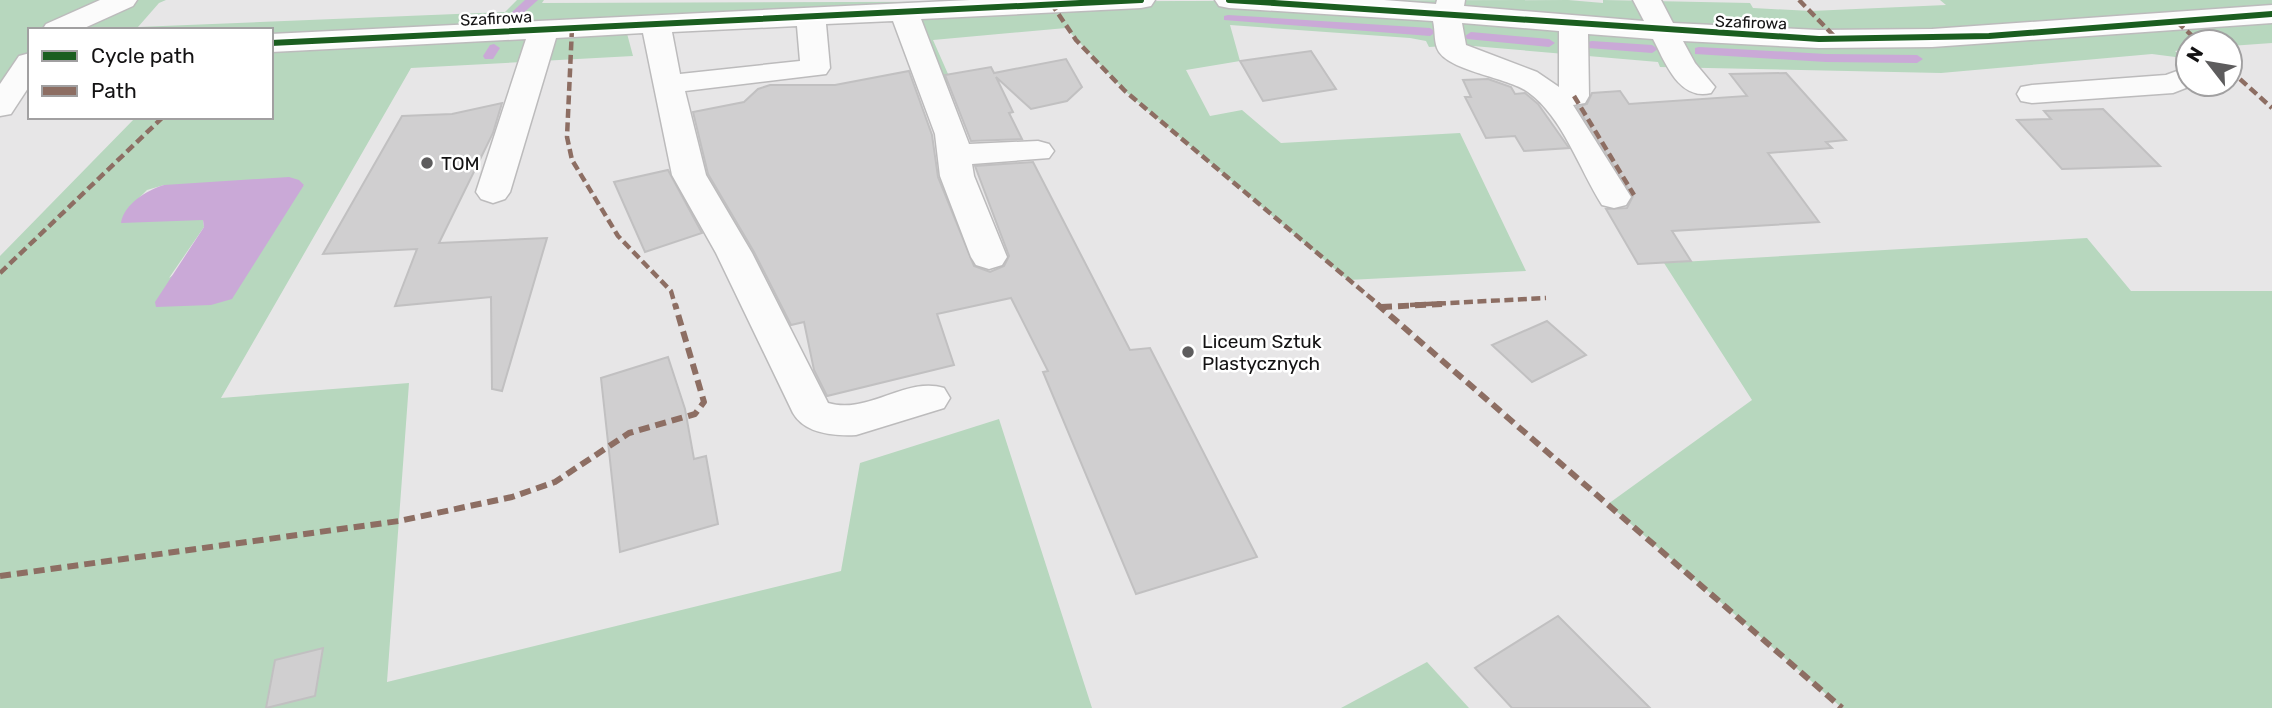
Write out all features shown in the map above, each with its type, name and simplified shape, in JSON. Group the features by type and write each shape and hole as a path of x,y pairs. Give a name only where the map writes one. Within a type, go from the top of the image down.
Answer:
{"street":[{"path":"60,28 123,0"},
{"name":"Szafirowa","path":"273,43 1141,0"},
{"name":"Szafirowa","path":"1230,0 1449,8 1573,26 1821,39 1911,39 2272,14"},
{"path":"1647,0 1682,67 1700,87"},
{"path":"493,192 554,29 579,1"},
{"path":"1449,8 1450,46 1454,51 1523,78 1550,94 1614,197"},
{"path":"903,11 951,134 957,176 989,257"},
{"path":"668,84 815,68 811,16"},
{"path":"2241,17 2272,40"},
{"path":"657,24 660,54 688,175 734,253 813,413 830,420 853,421 930,398"},
{"path":"2143,24 2174,52"},
{"path":"1573,26 1574,96"},
{"path":"0,107 15,56"},
{"path":"2032,94 2174,83"},
{"path":"954,155 1038,151"}],"green space":[{"path":"0,0 166,0 159,3 138,27 505,12 517,0 544,0 542,3 1568,0 1603,3 1603,0 1750,3 1753,8 1811,11 1946,5 1940,0 2272,0 2272,43 2244,45 2244,28 2174,28 2174,57 2152,54 1941,73 1660,67 1658,62 1461,45 1429,47 1426,41 1410,38 1230,25 1240,61 1186,70 1210,116 1242,110 1281,143 1460,133 1526,271 1348,280 1125,91 1066,28 933,40 952,83 932,87 903,11 625,26 633,56 411,68 221,398 409,383 387,682 841,571 860,463 999,419 1092,708 0,708 0,256 134,119 273,119 273,28 28,28 28,87 0,88","holes":["164,185 304,185 169,278 204,227 203,220 131,206 147,190"]},
{"path":"2087,238 2131,291 2272,291 2272,708 1842,708 1608,504 1752,400 1664,263"},
{"path":"1427,662 1469,708 1341,708"}],"shaded area":[{"path":"289,177 304,185 232,299 211,305 156,307 155,302 204,227 203,220 121,223 131,204 144,194 164,185"}],"building":[{"path":"1311,51 1336,89 1263,101 1240,61"},
{"path":"1066,59 1082,87 1067,101 1031,109 996,77 1013,112 1009,113 1022,139 971,141 945,75 991,67 994,73"},
{"path":"909,71 932,135 938,177 974,266 990,272 1004,266 1009,256 975,166 1033,162 1130,350 1150,348 1257,557 1136,594 1043,372 1048,371 1011,298 937,314 954,365 827,396 814,370 804,322 791,325 754,252 708,174 693,112 744,102 758,89 770,85 835,85"},
{"path":"1786,73 1846,140 1826,142 1832,148 1768,153 1819,222 1672,231 1691,261 1638,264 1606,209 1627,208 1633,196 1577,107 1587,104 1592,93 1620,91 1629,104 1747,96 1730,74"},
{"path":"1488,79 1511,87 1515,94 1525,93 1538,104 1569,148 1524,151 1515,136 1486,138 1465,97 1471,97 1463,80"},
{"path":"502,103 493,133 439,243 547,238 502,391 492,389 491,297 395,306 417,249 323,254 402,116 452,114"},
{"path":"2103,109 2160,166 2062,169 2017,120 2051,119 2044,111"},
{"path":"668,170 702,233 645,252 614,182"},
{"path":"1547,321 1586,355 1532,382 1492,345"},
{"path":"668,357 685,409 694,459 706,456 718,524 620,552 601,378"},
{"path":"1558,616 1650,708 1512,708 1475,668"},
{"path":"323,648 315,696 266,708 275,660"}],"waterway":[{"path":"516,14 532,0"},
{"path":"1228,18 1430,32"},
{"path":"1471,36 1549,43"},
{"path":"1592,45 1652,49"},
{"path":"489,56 494,48"},
{"path":"1699,51 1826,58 1917,59"}],"marked path":[{"path":"1799,0 1837,39"},
{"path":"1051,3 1076,40 1125,91 1452,367 1842,708"},
{"path":"2177,22 2184,28"},
{"path":"0,576 399,521 512,497 555,482 629,433 695,414 704,402 671,291 618,236 572,160 567,137 572,28"},
{"path":"2244,83 2272,108"},
{"path":"1574,96 1634,195"},
{"path":"0,273 161,119"},
{"path":"1381,307 1546,298"}],"cycle path":[{"path":"273,43 1141,0"},
{"path":"1229,0 1377,8 1671,32 1819,39 1989,36 2272,14"}],"place":[{"name":"TOM","path":"427,163"},
{"name":"Liceum Sztuk Plastycznych","path":"1188,352"}]}
